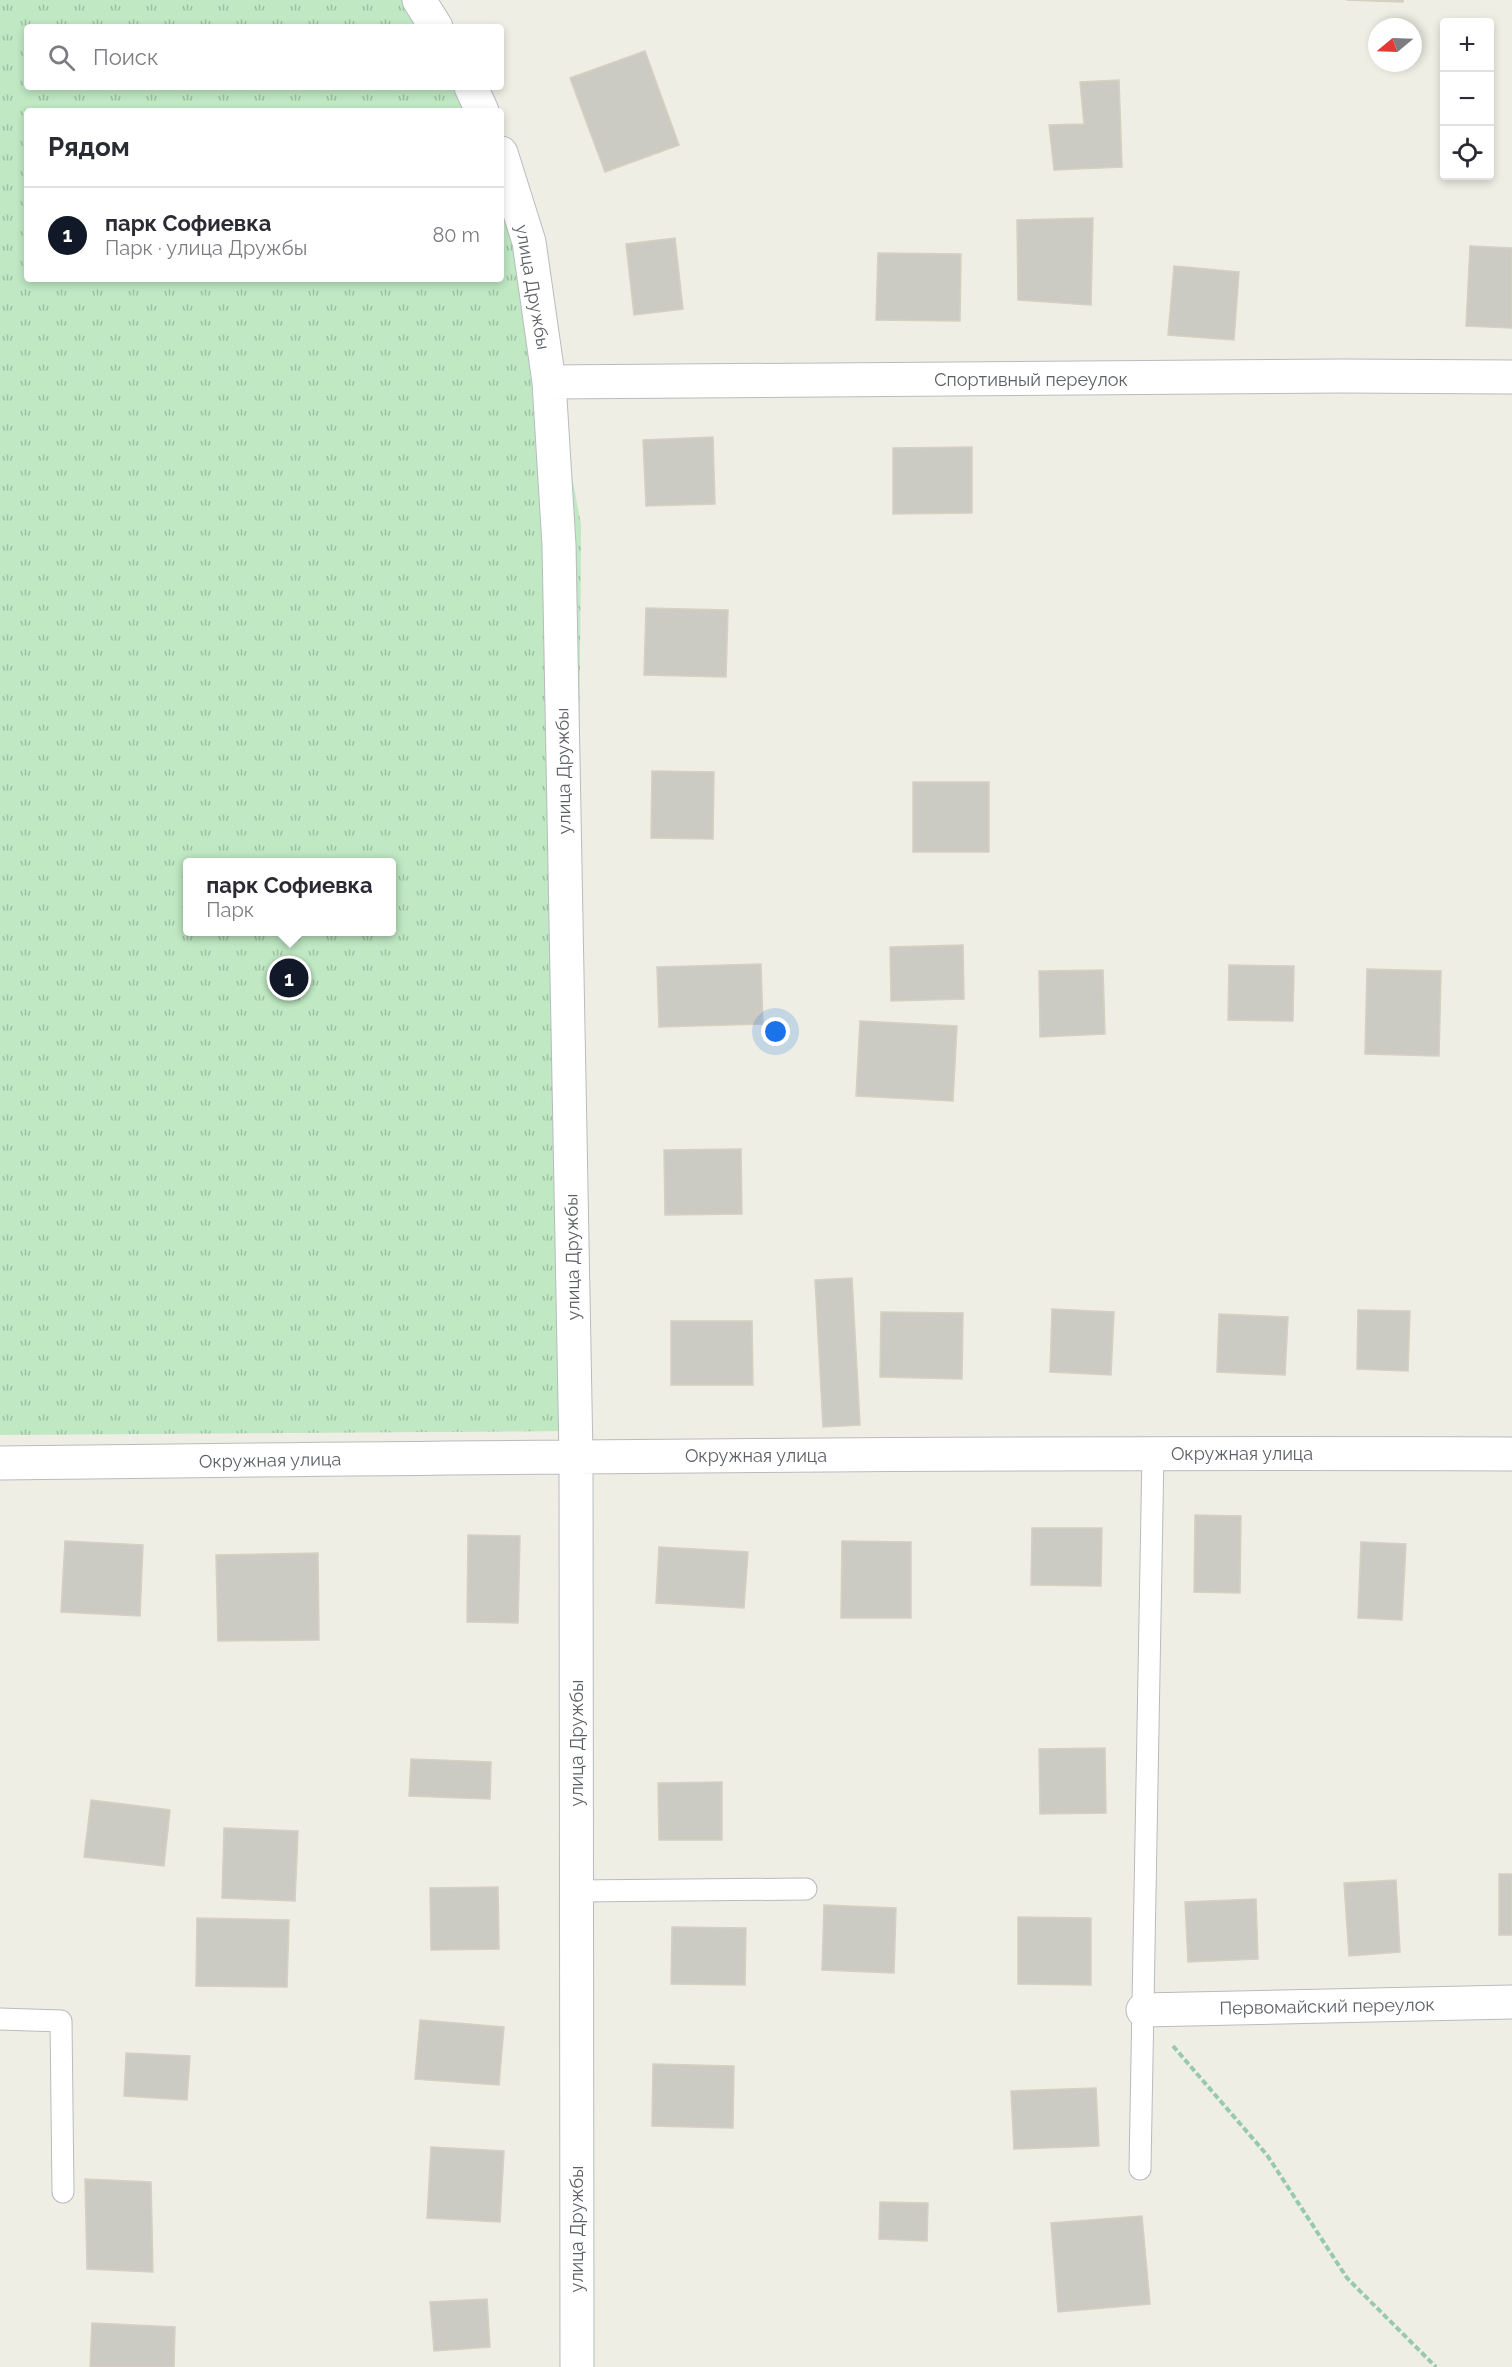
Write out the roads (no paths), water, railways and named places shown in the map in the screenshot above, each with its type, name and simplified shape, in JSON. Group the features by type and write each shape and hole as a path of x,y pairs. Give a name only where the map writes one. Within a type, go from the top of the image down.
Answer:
{"street":[{"path":"419,0 434,24"},
{"path":"472,90 481,108"},
{"name":"улица Дружбы","path":"504,163 529,242 549,382 559,545 576,1456 577,2367"},
{"name":"Спортивный переулок","path":"549,382 1343,376 1512,377"},
{"name":"Окружная улица","path":"0,1464 576,1456 1512,1454"},
{"name":"Первомайский переулок","path":"1143,2010 1512,2002"}],"lane":[{"path":"1140,2169 1153,1453"},
{"path":"576,1891 806,1889"},
{"path":"0,2019 61,2021 63,2192"}],"place":[{"name":"парк Софиевка","path":"289,978"}]}
